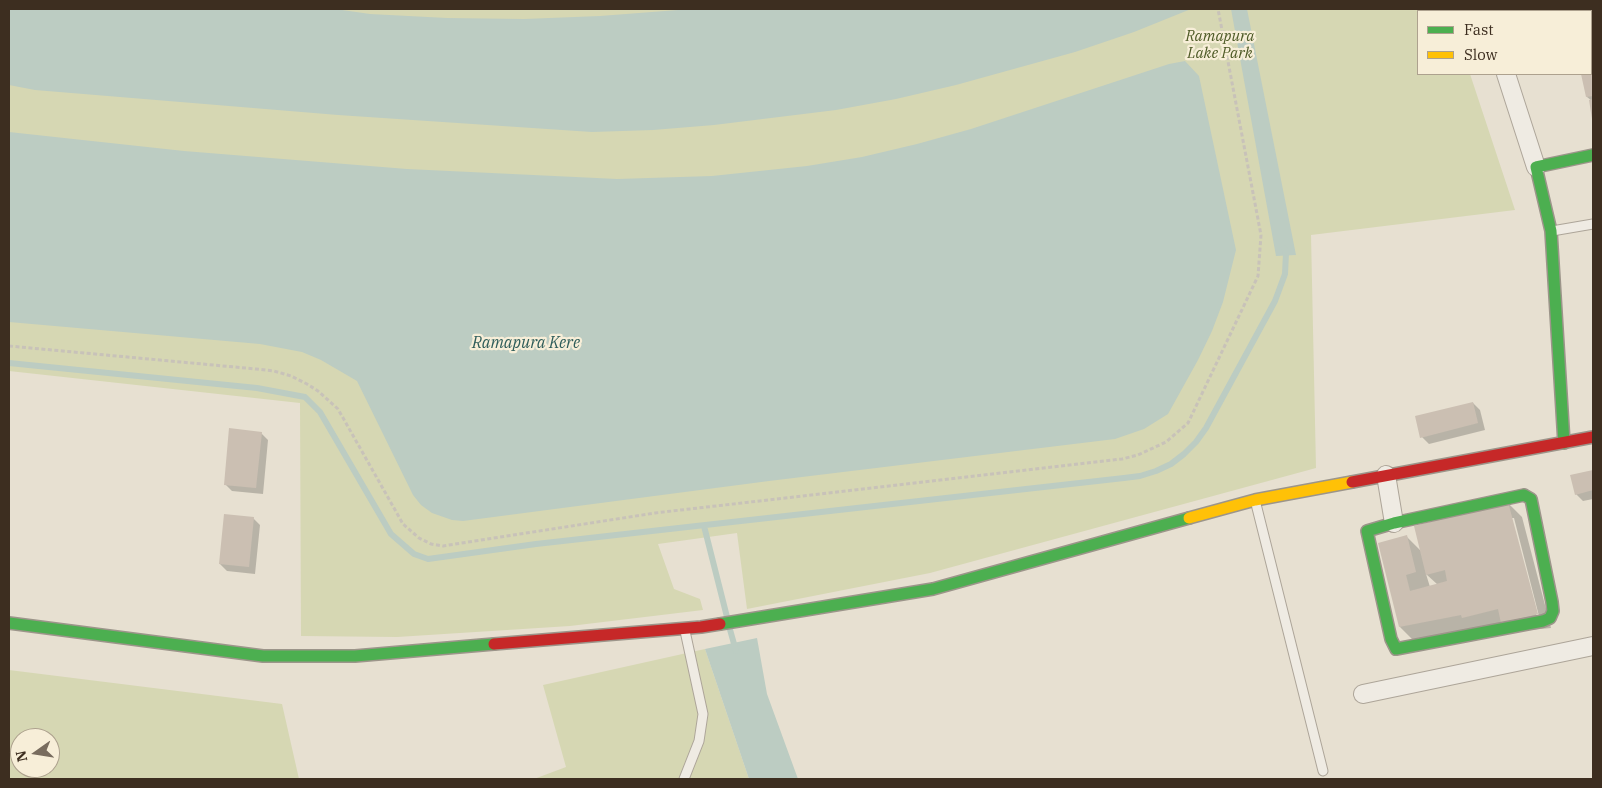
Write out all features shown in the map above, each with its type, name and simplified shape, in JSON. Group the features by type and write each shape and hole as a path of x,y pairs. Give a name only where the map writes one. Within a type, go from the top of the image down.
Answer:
{"main road":[{"path":"1564,442 1551,231 1536,166 1593,155"},
{"path":"9,623 263,656 355,656 701,627 933,588 1254,500 1593,437"},
{"path":"1528,496 1531,499 1552,602 1553,611 1550,618 1543,621 1396,649 1391,639 1366,532 1368,529 1394,523 1528,496"}],"street":[{"path":"1506,75 1536,166"},
{"path":"1386,475 1394,523"},
{"path":"1363,694 1593,646"}],"lane":[{"path":"1551,231 1593,224"},
{"path":"1254,500 1323,771"},
{"path":"684,779 699,741 703,714 685,628"}],"path":[{"path":"9,346 274,371 299,380 318,391 338,409 403,524 410,532 431,544 443,546 655,513 1122,459 1138,455 1153,449 1177,434 1188,423 1258,276 1261,235 1218,9"}],"green space":[{"name":"Ramapura Lake Park","path":"9,9 1449,9 1417,10 1417,75 1470,75 1515,210 1311,235 1316,468 930,573 747,609 737,533 658,544 674,589 700,599 703,610 570,626 397,637 301,636 300,403 9,371"},
{"path":"705,649 749,779 534,779 566,767 543,685"},
{"path":"9,670 282,704 299,779 9,779"}],"water":[{"path":"9,9 335,9 370,14 524,19 600,16 691,9 1191,9 1134,32 1075,52 956,85 896,99 836,110 714,125 592,132 338,115 35,90 9,85"},
{"path":"1231,9 1247,9 1296,255 1276,256"},
{"name":"Ramapura Kere","path":"1185,61 1199,76 1236,250 1223,302 1212,331 1168,414 1144,429 1115,439 769,481 463,521 452,520 432,513 421,505 413,495 357,381 321,360 302,352 260,344 9,322 9,132 184,151 407,169 617,179 712,176 807,166 862,157 917,144 971,129 1169,64"},
{"path":"757,638 767,694 798,779 749,779 705,649"}],"building":[{"path":"1593,62 1593,96 1586,97 1581,75 1592,75"},
{"path":"1593,99 1593,119 1592,119 1589,100"},
{"path":"1473,402 1478,423 1420,438 1415,416"},
{"path":"229,428 262,432 256,488 224,485"},
{"path":"1593,470 1593,490 1575,495 1570,475"},
{"path":"1508,502 1538,614 1501,623 1498,609 1462,618 1461,615 1399,627 1378,543 1407,535 1416,572 1406,575 1410,591 1447,581 1445,570 1426,575 1414,526"},
{"path":"224,514 254,517 249,567 219,564"}],"waterway":[{"path":"9,363 257,388 305,397 320,412 391,534 414,554 428,559 536,544 1124,478 1156,471 1171,464 1184,454 1206,428 1275,301 1285,274 1286,253 1284,248"},
{"path":"704,526 727,617"},
{"path":"729,626 736,651"}],"traffic: fast":[{"path":"1564,443 1551,231 1536,167 1593,155"},
{"path":"1524,495 1531,499 1552,602 1553,611 1550,618 1543,621 1396,649 1391,639 1367,531 1394,523 1524,495"},
{"path":"720,624 933,589 1189,518"},
{"path":"9,623 263,656 355,656 494,644"}],"traffic: slow":[{"path":"1189,518 1255,500 1352,482"}],"traffic: jam":[{"path":"1352,482 1593,437"},
{"path":"494,644 720,624"}]}
